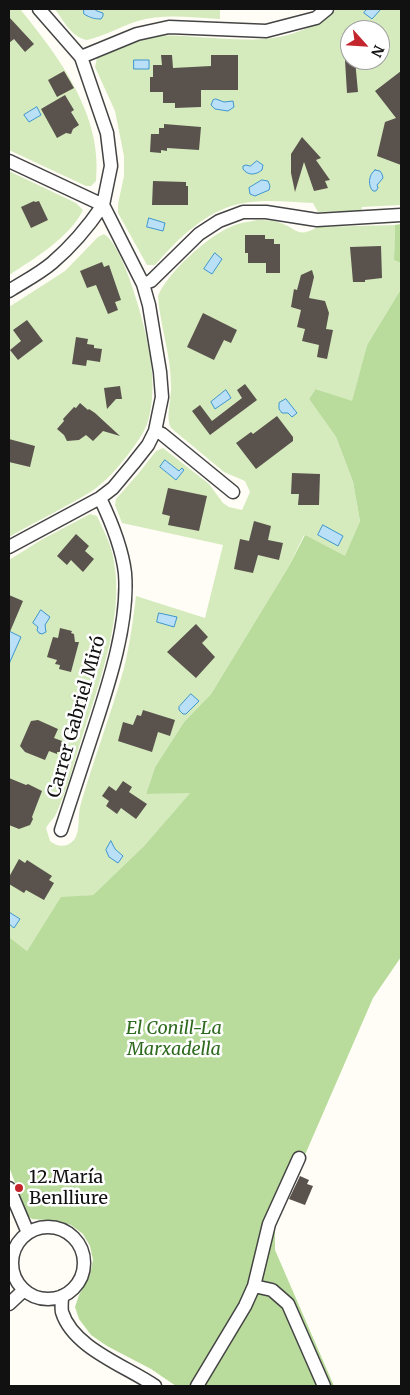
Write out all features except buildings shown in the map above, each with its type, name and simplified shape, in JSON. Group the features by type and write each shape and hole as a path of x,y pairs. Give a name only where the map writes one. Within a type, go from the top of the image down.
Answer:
{"street":[{"path":"9,291 50,265 88,228 103,205 111,166 107,132 81,58 39,9"},
{"path":"81,58 137,34 169,27 266,31 316,18 326,9"},
{"path":"9,161 103,205 144,284 149,305 162,397 155,431 148,445 113,488 100,498 9,547"},
{"path":"144,284 151,281 199,234 219,221 243,212 266,212 318,220 401,215"},
{"path":"155,431 162,434 233,492"},
{"name":"Carrer Gabriel Miró","path":"61,830 107,688 125,602 125,574 121,551 100,498"},
{"path":"197,1386 245,1306 254,1286 269,1224 299,1158"},
{"path":"9,1188 28,1233"},
{"path":"51,1227 62,1230 72,1236 80,1246 84,1257 84,1269 80,1280 73,1289 62,1296 53,1298 42,1298 24,1290 17,1280 11,1257 21,1240 28,1233 39,1228 51,1227"},
{"path":"254,1286 272,1290 288,1304 324,1386"},
{"path":"9,1304 24,1290"},
{"path":"62,1296 62,1310 69,1326 80,1340 93,1350 155,1386"}],"green space":[{"path":"9,9 20,9 63,67 75,88 93,133 96,181 91,186 86,186 9,150"},
{"path":"55,9 220,9 220,19 158,17 132,23 87,40 72,32"},
{"path":"337,9 401,9 401,205 362,207 361,211 318,212 313,203 270,201 231,206 218,211 195,226 155,265 147,265 118,213 124,176 124,156 115,111 95,67 97,58 132,43 159,36 252,39 270,38 303,30"},
{"path":"9,171 76,203 83,210 69,229 50,247 9,275"},
{"path":"257,220 278,222 298,232 306,232 318,227 395,225 394,260 401,262 401,289 367,345 352,402 317,389 309,399 336,437 353,482 360,521 345,557 304,535 289,566 211,694 184,722 155,767 146,794 191,792 144,846 93,895 61,898 27,951 9,937 9,560 41,540 90,514 97,516 113,556 116,605 108,650 67,787 55,816 46,828 50,841 59,845 65,845 71,843 76,836 81,803 124,668 136,596 205,618 223,545 122,523 115,505 116,499 156,451 163,448 209,484 223,503 229,507 242,510 250,492 245,481 224,472 171,428 169,424 171,374 158,296 170,277 199,247 233,226"},
{"path":"401,224 401,263 394,260 395,225"},
{"path":"104,234 110,239 125,266 136,297 145,333 152,377 151,407 148,421 142,435 127,456 102,483 82,497 9,537 9,307 65,271 98,237"},
{"name":"El Conill-La Marxadella","path":"401,289 401,957 373,998 275,1224 275,1250 334,1386 176,1386 151,1369 107,1346 91,1335 79,1319 75,1307 90,1275 93,1260 90,1246 83,1234 71,1225 59,1221 32,1219 28,1216 9,1167 9,937 27,951 61,897 93,895 144,846 190,793 146,794 155,767 184,722 211,694 289,566 305,535 345,556 360,521 353,482 336,437 309,399 316,389 352,401 367,345"}],"water":[{"path":"84,9 94,9 103,13 103,16 101,19 90,17 84,14"},
{"path":"367,9 381,9 372,19 364,13"},
{"path":"134,60 149,60 149,69 134,69"},
{"path":"216,99 224,102 233,101 234,107 228,111 215,109 211,105 213,100"},
{"path":"37,107 41,115 29,122 24,115"},
{"path":"257,161 263,165 260,172 250,174 243,169 243,166 250,166"},
{"path":"375,170 380,171 383,178 377,185 376,191 373,191 369,180"},
{"path":"262,180 268,181 269,190 255,196 250,194 249,188"},
{"path":"149,218 165,223 163,231 147,227"},
{"path":"215,253 222,259 212,274 204,269"},
{"path":"226,390 231,398 215,409 211,402"},
{"path":"286,399 297,413 292,417 288,413 282,413 279,409 279,403"},
{"path":"165,460 179,471 182,468 184,470 176,480 160,467"},
{"path":"323,525 343,536 338,546 318,535"},
{"path":"41,610 50,617 45,625 46,632 42,634 39,633 38,627 33,623"},
{"path":"159,613 177,617 174,627 157,622"},
{"path":"9,631 21,637 9,664"},
{"path":"191,694 199,701 186,714 183,714 179,707"},
{"path":"111,841 115,849 123,856 118,863 109,857 106,850"},
{"path":"9,912 20,919 14,928 9,924"}],"place":[{"name":"12.María Benlliure","path":"19,1188"}]}
